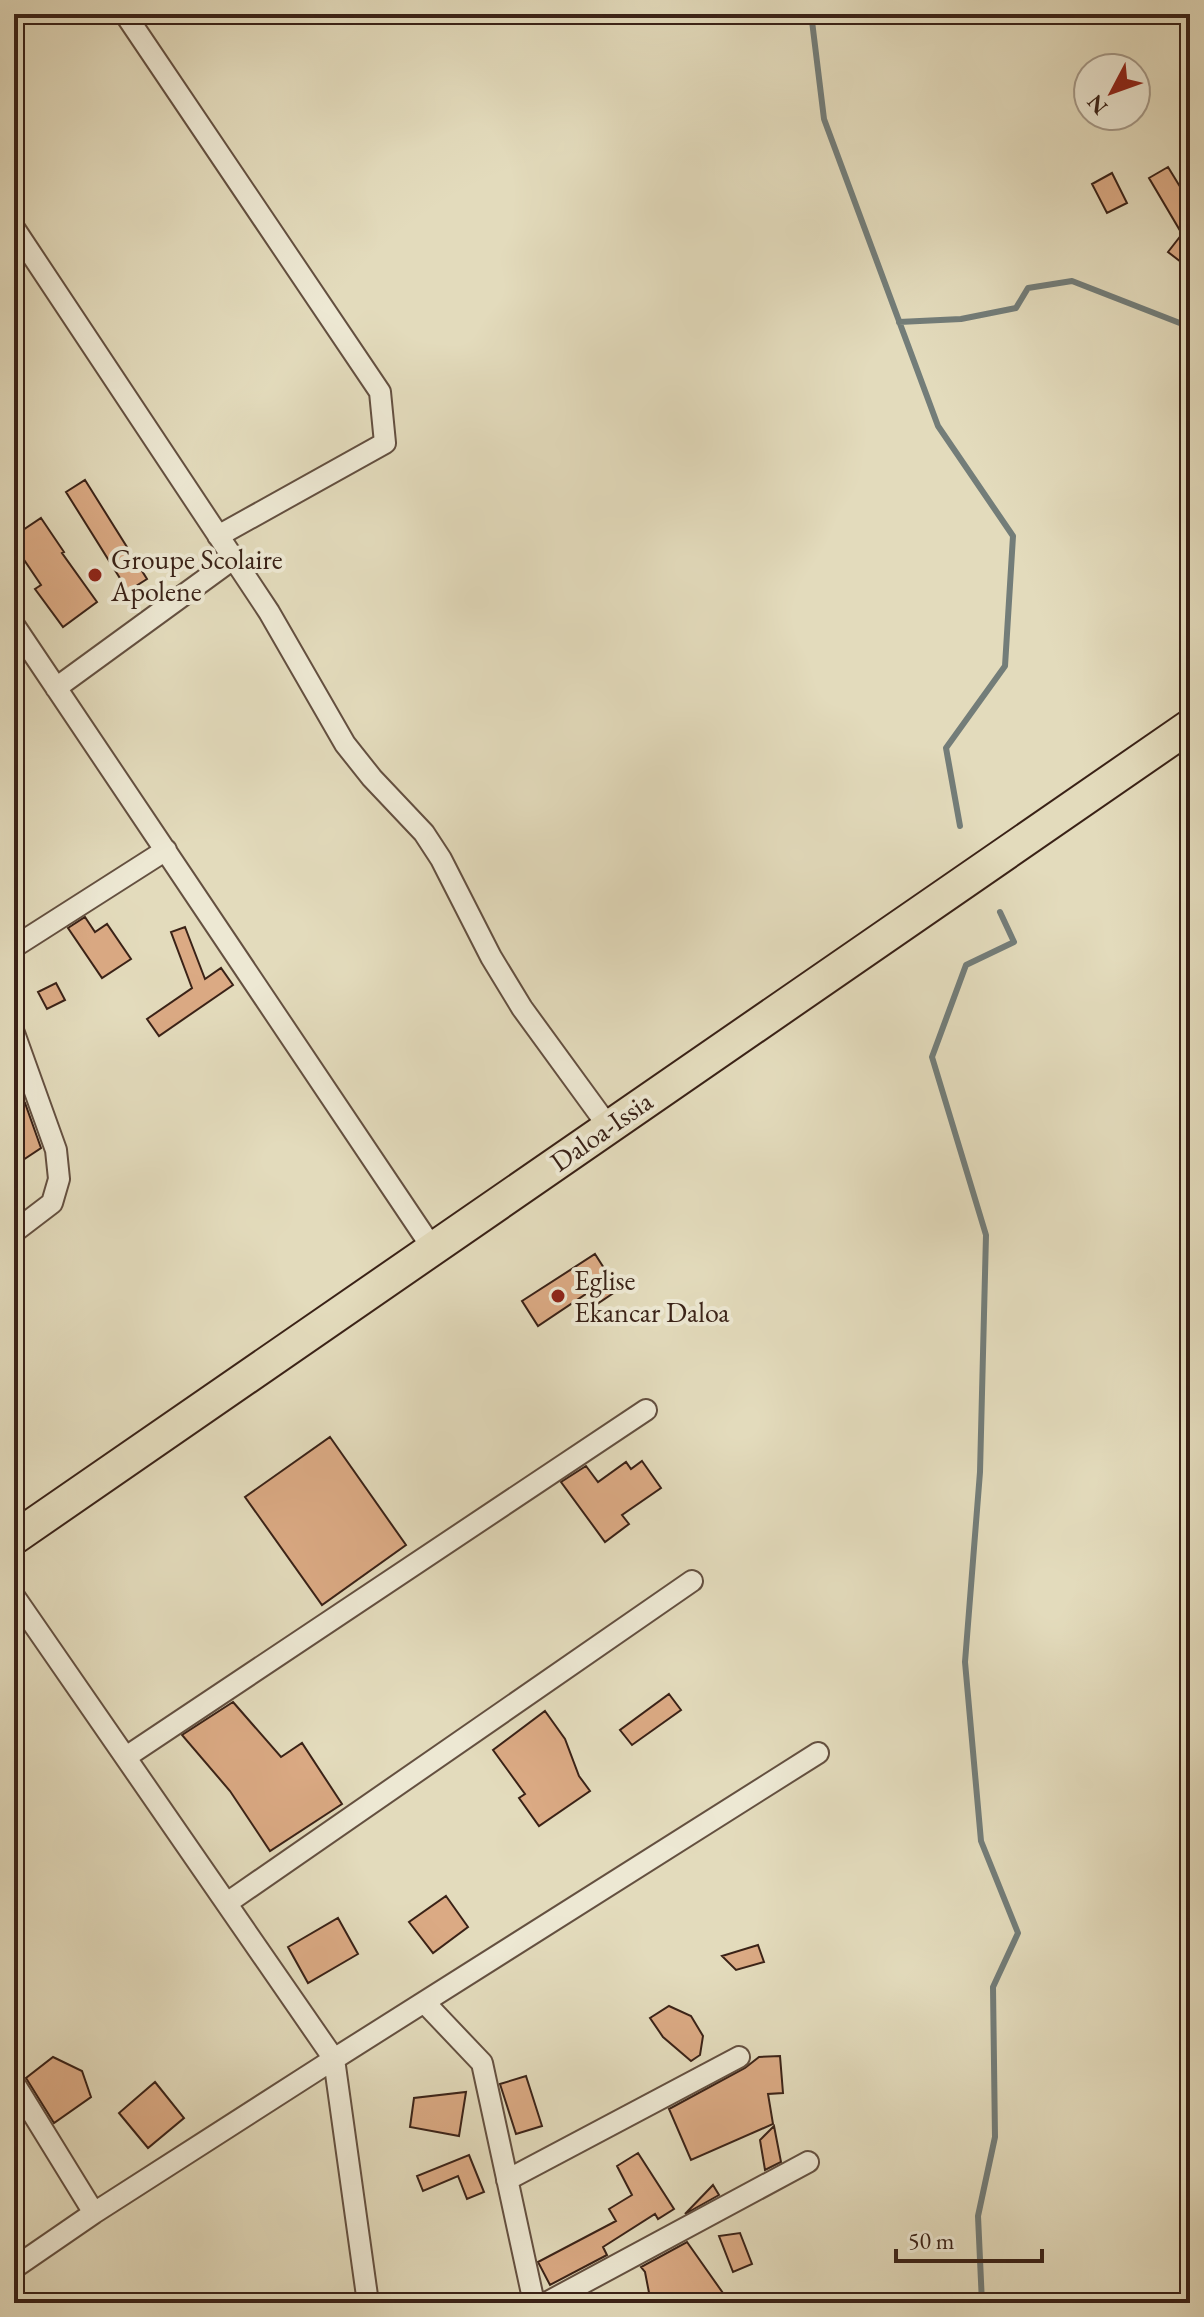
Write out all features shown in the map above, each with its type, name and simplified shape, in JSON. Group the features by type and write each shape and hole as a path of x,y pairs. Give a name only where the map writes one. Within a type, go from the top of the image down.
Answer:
{"main road":[{"name":"Daloa-Issia","path":"14,1538 1190,726"}],"street":[{"path":"125,14 380,392 385,443 218,536"},
{"path":"14,228 269,612 345,744 424,833 522,1008 608,1126"},
{"path":"56,688 233,559"},
{"path":"14,625 433,1249"},
{"path":"14,947 166,850"},
{"path":"14,1033 56,1150 59,1179 52,1203 14,1232"},
{"path":"126,1757 646,1410"},
{"path":"227,1903 692,1581"},
{"path":"14,1596 334,2059 368,2303"},
{"path":"14,2268 334,2059 818,1753"},
{"path":"425,2003 482,2063 534,2303"},
{"path":"507,2180 739,2057"},
{"path":"14,2083 94,2213"},
{"path":"546,2303 808,2162"}],"building":[{"path":"1168,167 1190,203 1190,269 1168,252 1182,234 1149,178"},
{"path":"1112,173 1127,203 1107,213 1092,184"},
{"path":"85,480 147,579 128,591 66,492"},
{"path":"41,518 97,602 63,627 35,589 41,585 14,545 14,536"},
{"path":"85,917 95,932 107,924 131,959 102,978 68,928"},
{"path":"185,927 205,979 221,968 233,985 159,1036 147,1019 192,988 171,932"},
{"path":"56,983 65,1000 47,1009 38,992"},
{"path":"14,1086 25,1103 41,1148 14,1166 14,1143 22,1138 14,1126"},
{"path":"595,1254 618,1290 597,1304 589,1292 538,1326 522,1301"},
{"path":"330,1437 406,1545 322,1605 245,1497"},
{"path":"642,1461 661,1488 622,1515 629,1524 605,1542 561,1482 586,1466 598,1482 626,1462 631,1469"},
{"path":"669,1694 681,1710 632,1745 620,1730"},
{"path":"233,1702 281,1757 302,1743 342,1804 270,1851 230,1791 182,1735"},
{"path":"545,1711 565,1739 579,1776 590,1791 539,1826 519,1798 525,1794 493,1750"},
{"path":"446,1896 468,1927 433,1953 409,1922"},
{"path":"338,1918 358,1954 308,1983 288,1947"},
{"path":"758,1945 764,1962 736,1970 722,1956"},
{"path":"669,2006 691,2016 703,2036 700,2055 691,2061 663,2037 650,2018"},
{"path":"780,2056 783,2093 768,2094 773,2124 691,2160 669,2109 745,2068 759,2057"},
{"path":"53,2057 82,2071 91,2097 54,2123 26,2078"},
{"path":"526,2076 542,2126 516,2134 500,2084"},
{"path":"155,2082 184,2118 148,2148 119,2113"},
{"path":"466,2092 459,2136 410,2127 414,2098"},
{"path":"774,2126 781,2162 765,2170 760,2140"},
{"path":"638,2153 674,2209 658,2219 655,2214 603,2247 607,2255 550,2285 538,2262 616,2221 609,2209 632,2195 617,2166"},
{"path":"469,2155 484,2192 467,2199 458,2176 423,2191 417,2176"},
{"path":"713,2185 719,2195 685,2214"},
{"path":"740,2233 752,2264 733,2272 719,2236"},
{"path":"687,2242 730,2303 651,2303 645,2272 641,2267"}],"waterway":[{"path":"805,14 812,21 824,119 938,426 1013,536 1005,666 946,748 960,826"},
{"path":"899,322 961,319 1016,308 1028,288 1072,281 1190,327"},
{"path":"982,2303 978,2216 995,2137 993,1987 1018,1933 981,1841 965,1662 980,1472 986,1235 932,1057 966,965 1014,942 1000,912"}],"place":[{"name":"Groupe Scolaire Apolene","path":"95,575"},
{"name":"Eglise Ekancar Daloa","path":"558,1296"}]}
